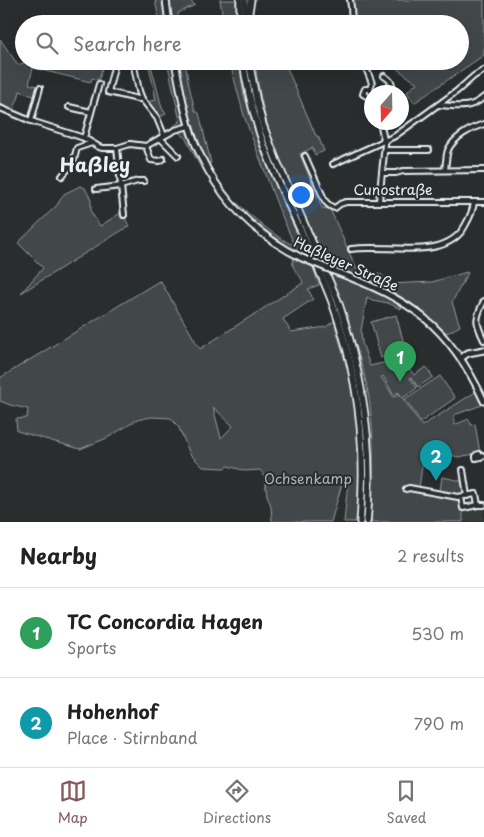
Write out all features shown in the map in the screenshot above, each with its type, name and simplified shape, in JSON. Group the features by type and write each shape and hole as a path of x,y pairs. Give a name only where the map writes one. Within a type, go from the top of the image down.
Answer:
{"highway":[{"path":"240,0 240,15"},
{"path":"245,0 246,15"},
{"path":"248,15 251,0"},
{"path":"244,70 246,83 267,154 331,301 347,349 355,383 361,425 363,480 360,522"},
{"path":"251,70 257,103 266,134 338,301 356,361 367,424 369,480 367,522"}],"main road":[{"path":"166,0 168,15"},
{"name":"Haßleyer Straße","path":"177,70 189,126 195,142 205,164 232,206 250,224 282,248 363,282 402,301 423,316 442,334 462,359 484,401"},
{"path":"462,359 468,353 482,351"}],"street":[{"path":"350,0 351,15"},
{"path":"113,70 108,92 142,99"},
{"path":"135,70 142,99 157,118 162,137 178,156"},
{"path":"367,70 371,85"},
{"path":"333,164 395,136 484,70"},
{"path":"384,76 388,78 392,85"},
{"path":"84,138 99,84"},
{"path":"31,122 40,88"},
{"path":"438,105 468,106 476,104 484,97"},
{"path":"69,107 91,112"},
{"path":"0,108 31,122 84,138 102,148 117,148 130,144 146,146 175,130 189,126"},
{"path":"444,170 452,144 466,132 484,124"},
{"path":"379,201 385,141 382,130"},
{"path":"62,176 73,163 77,148 92,143"},
{"path":"146,146 152,160 160,161 163,159"},
{"path":"117,148 124,215"},
{"path":"384,150 429,150"},
{"name":"Cunostraße","path":"305,156 325,201 328,205 335,208 346,202 484,202"},
{"path":"382,173 484,170"},
{"path":"96,189 144,181"},
{"path":"351,249 426,248 440,246 452,240 464,229 472,212 474,202"},
{"path":"484,301 478,312 477,319 478,327 484,340"},
{"path":"463,470 467,496"},
{"path":"406,489 461,497 476,494 478,505"},
{"path":"461,497 464,508 484,505"}],"shaded area":[{"path":"484,507 484,522 463,522 465,510"}],"green space":[{"path":"155,0 189,0 195,5 178,13 178,15 158,15"},
{"path":"220,0 236,0 236,15 222,15"},
{"path":"351,0 484,0 484,55 469,65 469,15 352,15"},
{"path":"0,39 15,61 15,70 32,70 29,84 38,86 36,97 20,91 12,112 0,106"},
{"path":"41,70 102,70 99,80 92,78 91,82"},
{"path":"150,70 152,70 162,108 166,114 159,117 146,102 156,100"},
{"path":"169,70 186,70 195,111 199,113 211,163 201,168 185,137 177,131 171,130 180,121"},
{"path":"232,70 240,70 243,91 263,156 307,257 293,251 266,233 235,204 236,202 271,232 295,246 278,207 244,116"},
{"path":"256,70 288,70 324,151 315,155 312,147 300,154 322,208 330,209 361,279 327,264 290,185 275,147 258,85"},
{"path":"399,70 462,70 414,103 409,95 409,90 417,83"},
{"path":"80,186 85,188 91,200 91,212 100,226 122,212 129,226 21,293 43,268 18,243 57,205 64,194"},
{"name":"Ochsenkamp","path":"294,258 313,267 319,285 308,289 313,299 283,319 291,332 326,327 334,321 348,372 354,403 358,448 357,522 344,522 348,481 343,480 331,522 272,522 271,506 264,475 260,470 246,471 228,466 224,468 203,467 190,454 179,428 171,418 151,417 137,420 107,438 80,449 17,431 16,419 27,418 28,409 0,401 0,378 159,281 200,349 303,283 294,269","holes":["213,407 233,426 221,438"]},
{"path":"467,272 452,302 460,326 447,333 409,302 370,280 372,273 382,275 389,284 432,282"},
{"path":"330,273 370,288 402,304 401,309 367,297 361,331 362,343 370,366 402,357 414,375 426,367 433,377 418,387 411,377 417,388 403,398 400,394 422,426 477,391 482,405 454,415 454,425 469,419 471,425 475,424 480,453 458,457 445,453 442,461 423,459 419,488 460,497 463,509 463,522 371,522 373,448 371,410 364,374 353,335","holes":["383,376 394,395 399,393 394,397 381,377"]},
{"path":"396,315 406,351 381,358 371,322"},
{"path":"440,376 455,398 421,422 405,399"},
{"path":"442,477 462,481 465,493 460,495 440,491"}],"place":[{"name":"TC Concordia Hagen","path":"400,382"},
{"name":"Hohenhof","path":"436,481"}],"district":[{"name":"Haßley","path":"95,165"}]}
